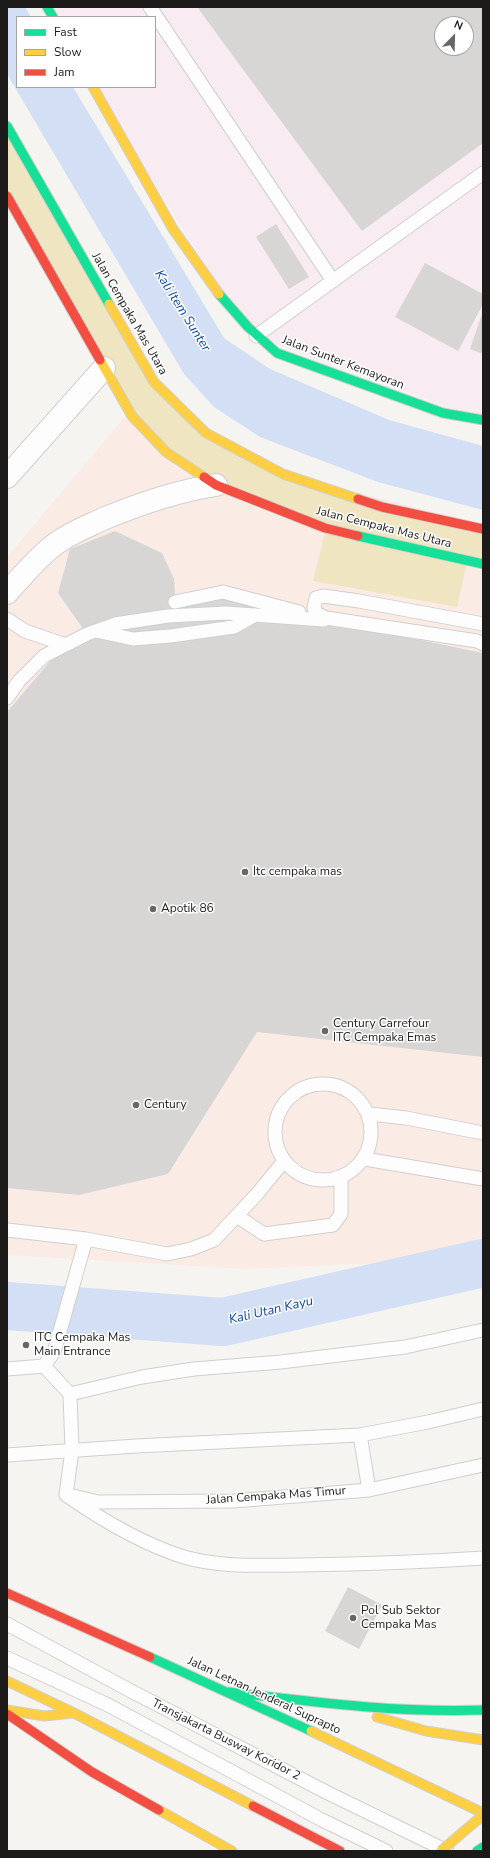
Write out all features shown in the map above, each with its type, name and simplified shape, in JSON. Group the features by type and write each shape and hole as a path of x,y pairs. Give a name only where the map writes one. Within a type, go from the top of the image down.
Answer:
{"main road":[{"path":"47,7 52,16"},
{"name":"Jalan Sunter Kemayoran","path":"94,88 181,242 235,314 256,336 277,353 443,414 483,420"},
{"name":"Jalan Cempaka Mas Utara","path":"7,126 154,382 206,433 283,474 382,507 483,529"},
{"name":"Jalan Cempaka Mas Utara","path":"7,196 132,416 166,452 216,485 325,528 483,564"},
{"name":"Jalan Letnan Jenderal Suprapto","path":"7,1582 33,1604"},
{"name":"Jalan Letnan Jenderal Suprapto","path":"7,1593 229,1692 483,1814"},
{"path":"7,1681 74,1713 340,1851"},
{"path":"229,1692 400,1710 456,1712 483,1710"},
{"path":"334,1704 426,1731 483,1740"},
{"path":"7,1710 44,1716 74,1713"},
{"path":"7,1714 92,1772 232,1851"},
{"path":"441,1851 483,1814"},
{"path":"478,1851 483,1847"}],"street":[{"path":"7,478 104,368"},
{"path":"10,584 56,544 84,528 141,504 193,489 216,485"}],"lane":[{"path":"150,7 333,281"},
{"path":"256,336 483,173"},
{"path":"176,602 223,592 326,618 481,641"},
{"path":"326,618 316,613 314,608 316,598 323,596 359,601 483,624"},
{"path":"430,614 436,610 483,617"},
{"path":"7,698 19,681 44,656 95,631 115,624 168,616 226,613 324,620 326,618"},
{"path":"95,631 133,639 170,636 234,628 255,615"},
{"path":"7,619 25,631 66,645"},
{"path":"318,1083 343,1086 370,1114 373,1126 365,1159 353,1172 329,1181 304,1177 284,1161 274,1137 278,1112 294,1092 318,1083"},
{"path":"370,1114 406,1118 483,1133"},
{"path":"365,1159 483,1179"},
{"path":"7,1230 86,1239 167,1254 191,1250 214,1240 237,1216 284,1161"},
{"path":"237,1216 264,1234 334,1225 341,1214 341,1176"},
{"path":"7,1369 44,1366 54,1352 86,1239"},
{"path":"70,1394 142,1377 194,1369 282,1362 406,1347 483,1330"},
{"path":"44,1366 70,1394 72,1450 66,1495 99,1518 138,1538 184,1557 228,1566 424,1562 483,1558"},
{"path":"7,1455 72,1450 360,1435 428,1422 483,1409"},
{"path":"360,1435 369,1490"},
{"name":"Jalan Cempaka Mas Timur","path":"66,1495 98,1502 234,1501 369,1490 483,1465"},
{"name":"Transjakarta Busway Koridor 2","path":"7,1624 131,1691 286,1771 447,1851"},
{"name":"Transjakarta Busway Koridor 2","path":"7,1658 108,1706 322,1820 386,1851"}],"shaded area":[{"path":"50,7 483,7 483,420 256,336 235,314 96,88 156,88 156,16 55,16"},
{"path":"7,126 154,382 206,433 283,474 483,529 483,561 467,562 457,607 313,581 327,525 197,473 132,416 7,196"},
{"name":"Itc cempaka mas","path":"154,382 206,433 283,474 483,524 483,1246 430,1261 245,1269 7,1255 7,557"}],"water":[{"name":"Kali Item Sunter","path":"7,7 25,7 30,16 16,16 16,88 74,88 224,338 270,369 389,420 483,446 483,510 378,482 260,437 214,407 184,374 7,74"}],"building":[{"path":"197,7 483,7 483,143 362,231"},
{"path":"276,224 309,277 289,289 256,237"},
{"path":"425,263 483,294 483,304 458,351 395,317"},
{"path":"483,311 483,354 470,349"},
{"name":"Itc cempaka mas","path":"115,531 162,553 174,579 176,605 212,597 483,653 483,1057 257,1032 168,1174 79,1195 7,1188 7,712 58,652 91,640 58,593 70,549"},
{"name":"Pol Sub Sektor Cempaka Mas","path":"348,1587 382,1605 359,1649 325,1631"}],"waterway":[{"name":"Kali Utan Kayu","path":"7,1306 223,1322 483,1263"}],"traffic: fast":[{"path":"47,7 52,16"},
{"path":"7,126 109,304"},
{"path":"219,294 248,327 277,353 443,413 483,420"},
{"path":"358,536 483,564"},
{"path":"150,1657 311,1731"},
{"path":"229,1692 356,1706 419,1710 483,1710"},
{"path":"477,1851 483,1847"}],"traffic: slow":[{"path":"94,88 173,229 219,294"},
{"path":"109,304 154,382 206,433 283,474 358,499"},
{"path":"100,360 132,416 166,452 204,477"},
{"path":"7,1681 74,1713 253,1806"},
{"path":"7,1710 44,1716 73,1713"},
{"path":"377,1717 426,1731 483,1740"},
{"path":"311,1731 483,1813"},
{"path":"159,1810 232,1851"},
{"path":"441,1851 483,1815"}],"traffic: jam":[{"path":"7,196 100,360"},
{"path":"204,477 216,485 325,528 358,536"},
{"path":"358,499 382,507 483,529"},
{"path":"7,1593 150,1657"},
{"path":"7,1714 92,1772 159,1810"},
{"path":"253,1806 340,1851"}],"place":[{"name":"Itc cempaka mas","path":"245,872"},
{"name":"Apotik 86","path":"153,909"},
{"name":"Century Carrefour ITC Cempaka Emas","path":"325,1031"},
{"name":"Century","path":"136,1105"},
{"name":"ITC Cempaka Mas Main Entrance","path":"26,1345"},
{"name":"Pol Sub Sektor Cempaka Mas","path":"353,1618"}]}
